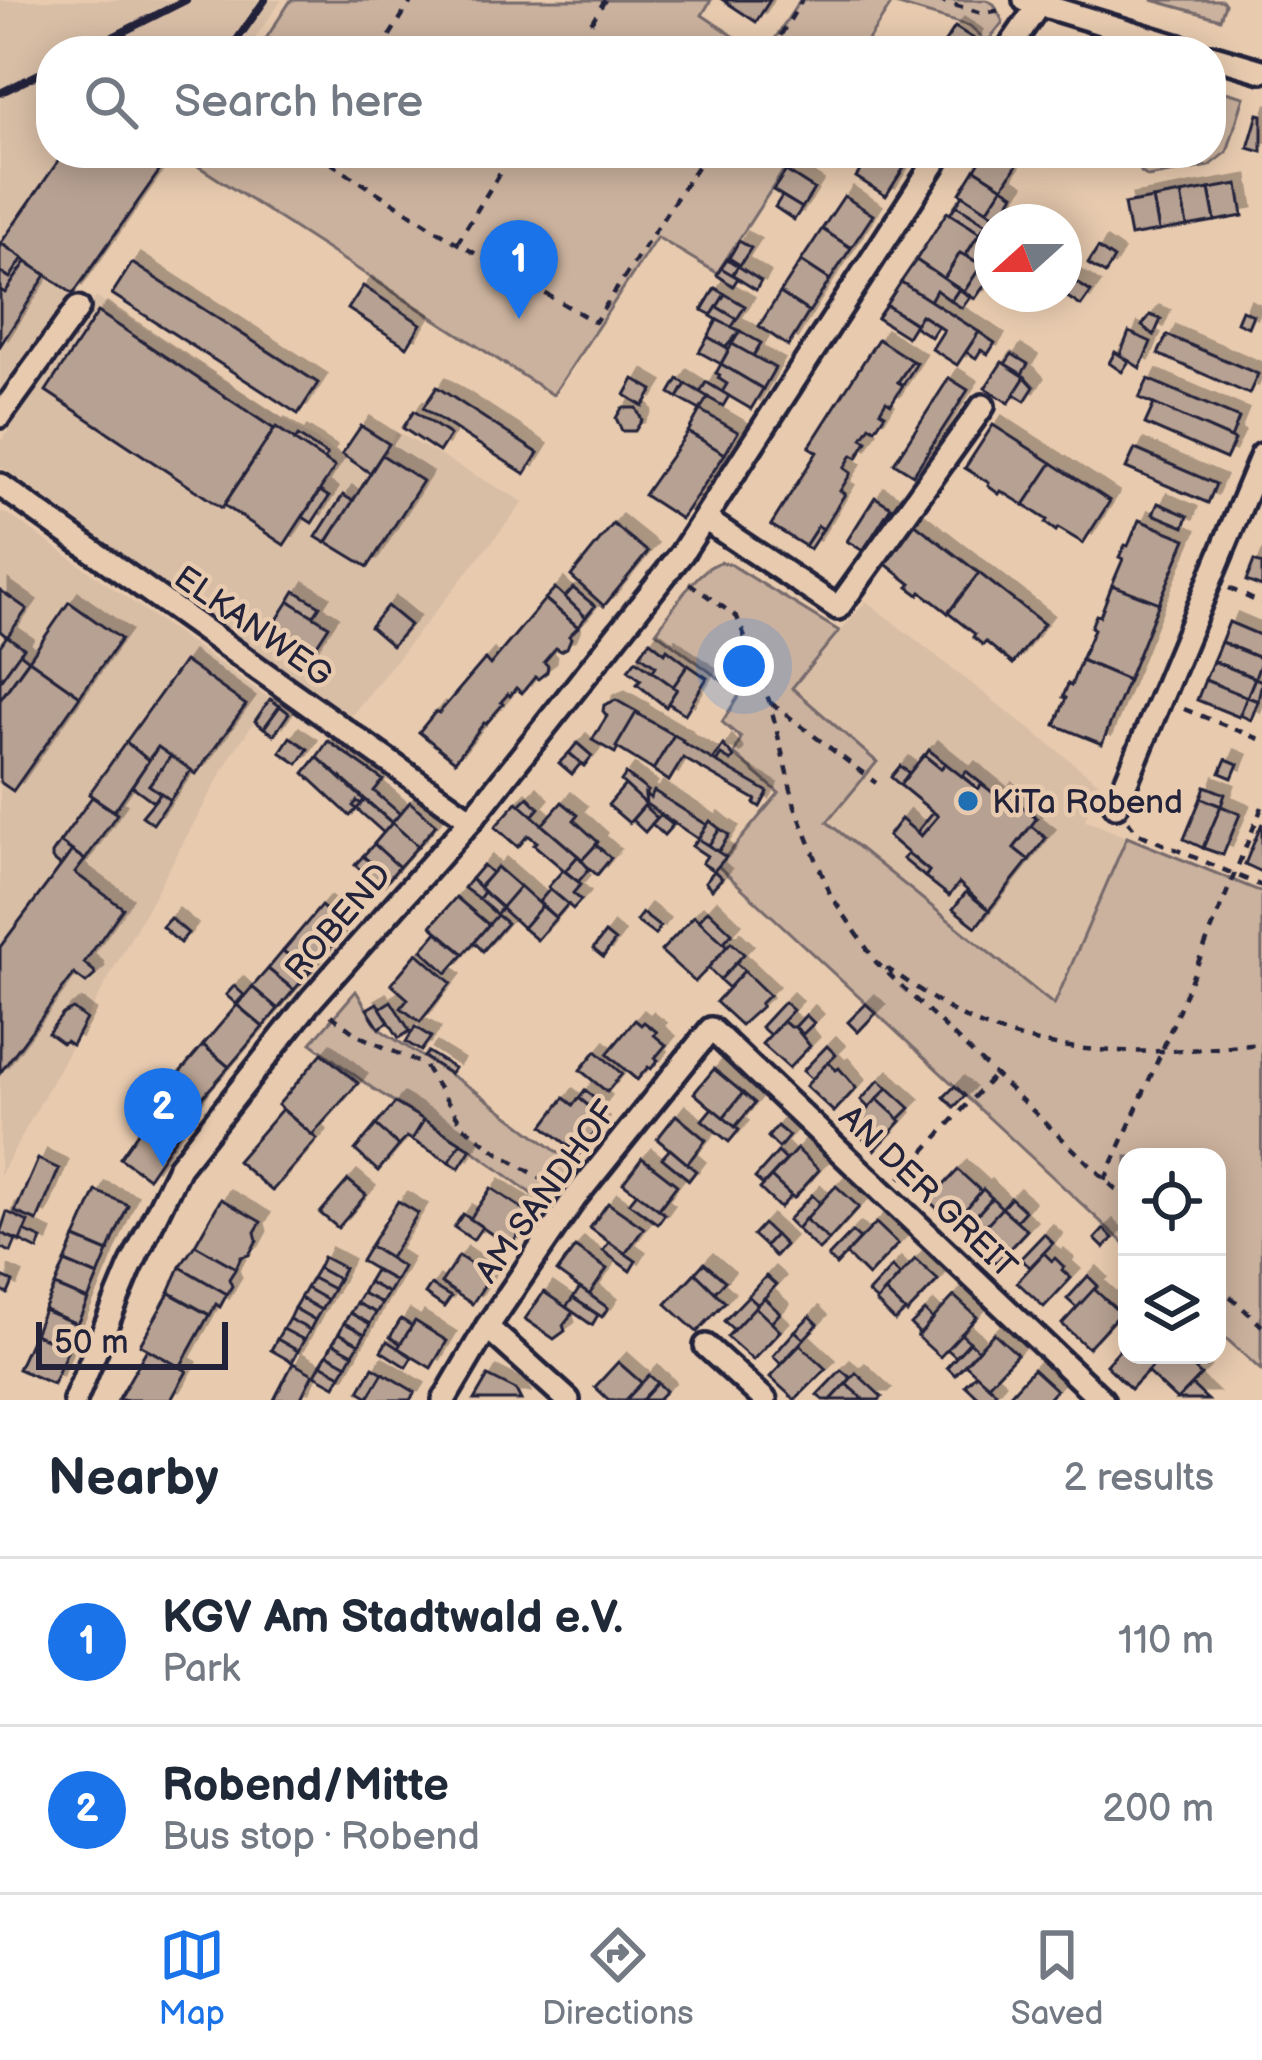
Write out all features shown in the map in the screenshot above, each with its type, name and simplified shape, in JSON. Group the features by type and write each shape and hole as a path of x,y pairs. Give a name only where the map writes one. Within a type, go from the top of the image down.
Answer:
{"street":[{"path":"1015,36 1034,1 1145,36"},
{"path":"1226,60 1262,70"},
{"name":"ROBEND","path":"75,1400 179,1167 311,1000 471,820 670,569 931,168"},
{"path":"0,416 78,308"},
{"path":"705,519 838,608 983,406"},
{"path":"1116,806 1262,455"},
{"name":"ELKANWEG","path":"0,484 471,820"},
{"name":"AM SANDHOF","path":"444,1400 574,1199 711,1029"},
{"name":"AN DER GREIT","path":"711,1029 1102,1400"},
{"path":"488,1327 568,1400"},
{"path":"706,1346 765,1400"}],"path":[{"path":"389,36 412,0"},
{"path":"583,36 605,0"},
{"path":"779,36 802,0"},
{"path":"938,0 982,13 1034,1"},
{"path":"339,168 595,322 696,168"},
{"path":"458,243 503,168"},
{"path":"670,569 737,616 770,703 795,806 830,894 876,962 1118,1191"},
{"path":"1213,579 1262,604"},
{"path":"1160,700 1262,740"},
{"path":"770,703 876,783"},
{"path":"1116,806 1137,833 1262,886"},
{"path":"1106,1180 1262,807"},
{"path":"876,962 979,1024 1052,1047 1161,1053 1262,1044"},
{"path":"311,1000 358,1035 424,1065 463,1126 574,1199"},
{"path":"884,1194 994,1076"},
{"path":"1226,1292 1262,1326"}],"shaded area":[{"path":"0,0 282,0 257,36 36,36 36,168 163,168 0,401"},
{"path":"291,0 711,0 702,15 734,36 268,36"},
{"path":"800,0 986,0 994,4 1003,22 992,36 981,36 970,26 892,3 871,36 777,36"},
{"path":"1152,0 1222,0 1225,4 1220,19"},
{"path":"1226,92 1244,97 1226,153"},
{"path":"201,168 785,168 717,273 657,237 553,395"},
{"path":"1141,168 1198,168 1148,177"},
{"path":"96,297 369,474 397,432 524,502 351,716 0,466 0,443"},
{"path":"0,512 270,699 231,756 0,1176"},
{"path":"730,564 839,631 792,688 877,762 827,822 1054,1005 1127,837 1262,892 1261,1370 1226,1338 1226,1148 1118,1148 1118,1238 718,866 779,793 734,754 741,738 722,722 740,694 656,632 711,566"},
{"name":"KiTa Robend","path":"866,601 1099,783 1085,820 1127,837 1055,1006 826,822 792,688"},
{"path":"356,991 379,1029 477,1092 581,1170 552,1209 311,1043"}],"building":[{"path":"723,0 770,0 756,22"},
{"path":"955,27 969,36 949,36"},
{"path":"1258,114 1262,115 1262,152 1248,148"},
{"path":"54,168 161,168 73,294 1,243"},
{"path":"862,168 904,168 886,196 856,177"},
{"path":"976,168 1015,168 1003,187"},
{"path":"975,169 1003,187 992,204 976,204 960,193"},
{"path":"786,171 814,189 802,208 773,190"},
{"path":"1238,184 1243,216 1215,221 1209,189"},
{"path":"1003,187 1014,194 1008,204 992,204"},
{"path":"1209,189 1215,221 1187,226 1181,194"},
{"path":"1181,194 1187,226 1159,231 1153,199"},
{"path":"963,195 977,204 974,216 956,205"},
{"path":"782,196 802,208 794,220 775,207"},
{"path":"844,196 873,215 851,248 822,229"},
{"path":"1153,199 1159,231 1130,236 1124,204"},
{"path":"956,205 974,216 974,229 950,214"},
{"path":"947,212 974,229 974,242 965,256 960,253 944,279 916,260"},
{"path":"822,229 851,248 830,280 801,261"},
{"path":"739,241 751,248 740,265 729,258"},
{"path":"0,243 23,258 10,278 0,272"},
{"path":"1098,248 1114,259 1105,274 1088,264"},
{"path":"960,253 974,261 974,277 964,292 944,279"},
{"path":"23,258 26,262 5,293 0,290 0,272 10,278"},
{"path":"727,259 738,266 732,275 721,268"},
{"path":"916,260 959,289 951,301 936,290 930,301 901,282"},
{"path":"801,261 830,280 809,312 780,293"},
{"path":"26,262 46,275 0,346 0,290 5,293"},
{"path":"132,263 318,383 298,414 112,294"},
{"path":"738,266 761,281 756,290 732,275"},
{"path":"721,268 738,278 733,286 717,275"},
{"path":"974,277 974,298 964,292"},
{"path":"901,282 979,332 957,365 932,349 944,330 921,315 916,324 886,305"},
{"path":"363,286 421,324 407,347 348,309"},
{"path":"715,288 725,294 712,315 702,310"},
{"path":"959,289 970,297 962,308 951,301"},
{"path":"780,293 809,312 788,346 759,326"},
{"path":"725,294 745,306 737,319 717,307"},
{"path":"886,305 915,324 907,337 877,318"},
{"path":"717,307 737,319 731,328 711,316"},
{"path":"1242,310 1253,315 1248,327 1237,322"},
{"path":"98,312 274,429 222,508 46,391"},
{"path":"921,315 938,326 931,337 914,326"},
{"path":"1150,315 1161,319 1154,335 1142,326"},
{"path":"717,320 740,331 726,347 708,337"},
{"path":"740,331 761,343 753,356 732,344"},
{"path":"979,332 995,343 988,354 981,350 976,358 966,352"},
{"path":"1129,332 1151,342 1140,368 1120,355"},
{"path":"1167,335 1258,374 1249,394 1158,354"},
{"path":"708,337 729,349 721,364 699,352"},
{"path":"878,339 912,361 891,404 886,401 880,411 885,414 875,429 870,426 857,458 852,455 844,468 851,473 840,491 845,494 823,529 818,526 805,546 771,525 817,452 809,447"},
{"path":"732,344 775,368 763,389 721,364"},
{"path":"1115,352 1129,361 1122,372 1109,363"},
{"path":"1012,354 1028,364 1022,374 1005,364"},
{"path":"912,361 917,363 903,385 898,382"},
{"path":"1002,362 1025,377 1009,403 985,388"},
{"path":"721,364 763,389 751,409 722,392 727,384 716,373"},
{"path":"1025,377 1034,387 1025,401 1014,394"},
{"path":"949,378 968,390 913,475 894,463"},
{"path":"634,379 653,390 643,406 625,395"},
{"path":"678,379 686,384 678,398 670,393"},
{"path":"1148,379 1239,418 1231,438 1139,398"},
{"path":"706,382 729,396 723,406 700,393"},
{"path":"686,384 708,397 700,410 678,398"},
{"path":"437,387 538,453 525,474 423,408"},
{"path":"1154,404 1235,440 1226,459 1145,424"},
{"path":"622,408 636,408 642,420 635,431 622,431 616,418"},
{"path":"700,410 738,432 725,454 688,432"},
{"path":"414,411 450,435 439,452 403,428"},
{"path":"993,425 1052,463 1024,505 999,494 965,468"},
{"path":"361,426 389,444 370,473 342,454"},
{"path":"276,427 335,467 284,545 224,505"},
{"path":"688,432 725,454 681,519 644,495"},
{"path":"298,436 327,455 324,460 295,441"},
{"path":"1135,449 1216,484 1208,503 1126,468"},
{"path":"382,455 423,481 368,567 327,542"},
{"path":"1052,463 1110,501 1083,543 1056,531 1024,505"},
{"path":"320,491 329,497 312,523 303,517"},
{"path":"343,495 353,501 326,543 316,537"},
{"path":"875,497 891,507 863,551 847,541"},
{"path":"1158,503 1188,516 1184,527 1153,514"},
{"path":"1139,520 1186,539 1159,603 1112,585 1123,559 1119,557"},
{"path":"914,523 979,573 948,613 908,587 911,584 883,562"},
{"path":"613,524 648,552 604,606 571,576"},
{"path":"818,526 823,529 810,549 805,546"},
{"path":"1254,561 1262,564 1262,587 1246,581"},
{"path":"979,573 1044,624 1013,664 948,613"},
{"path":"1112,585 1159,603 1128,680 1081,660"},
{"path":"555,588 586,617 578,627 545,599"},
{"path":"573,588 595,606 586,617 565,597"},
{"path":"0,590 27,609 7,637 0,631"},
{"path":"295,591 320,606 313,617 289,601"},
{"path":"545,599 578,627 569,636 567,648 556,648 544,662 547,672 535,677 522,693 516,688 508,694 455,761 419,732 485,659 490,665"},
{"path":"289,601 329,626 307,660 268,634"},
{"path":"69,602 121,639 80,696 29,660"},
{"path":"387,606 410,625 392,646 370,627"},
{"path":"1229,622 1262,636 1262,659 1221,642"},
{"path":"7,636 24,648 0,681 0,646"},
{"path":"650,641 688,665 673,687 652,672 656,666 640,655"},
{"path":"1221,642 1262,659 1255,678 1213,661"},
{"path":"20,653 29,660 0,700 0,681"},
{"path":"29,660 80,696 13,791 0,782 0,700"},
{"path":"636,660 677,689 666,707 637,684 641,680 628,670"},
{"path":"1081,660 1128,680 1102,744 1055,725"},
{"path":"184,661 246,705 196,774 158,747 148,760 126,742"},
{"path":"1213,661 1255,678 1247,697 1205,680"},
{"path":"688,665 707,678 685,714 668,703"},
{"path":"1255,678 1262,681 1258,701 1247,697"},
{"path":"1205,680 1247,697 1239,717 1197,700"},
{"path":"1247,697 1258,701 1251,720 1240,715"},
{"path":"270,699 280,706 264,728 255,721"},
{"path":"616,700 639,713 615,753 592,740 607,716 604,705"},
{"path":"280,706 289,713 274,735 264,728"},
{"path":"636,713 674,735 653,770 616,747"},
{"path":"674,735 768,792 760,807 756,800 683,758 669,781 653,770"},
{"path":"290,737 308,749 298,764 280,752"},
{"path":"328,741 383,780 374,791 400,814 392,823 317,757"},
{"path":"126,742 151,758 114,811 89,794"},
{"path":"577,743 592,756 584,766 569,753"},
{"path":"723,745 734,757 731,761 721,755 716,762 713,760"},
{"path":"158,747 171,756 149,785 161,793 154,802 132,786"},
{"path":"929,750 945,763 941,769 925,756"},
{"path":"569,753 581,763 572,774 559,763"},
{"path":"924,755 941,769 945,763 978,789 982,784 1015,810 1019,804 1037,818 1014,848 1029,860 989,910 959,883 949,896 925,877 929,871 888,836 901,819 921,836 938,816 900,785"},
{"path":"171,756 191,770 170,800 149,785"},
{"path":"317,757 364,800 357,801 350,816 304,773"},
{"path":"1226,759 1238,764 1232,778 1220,773"},
{"path":"900,766 909,773 900,785 891,777"},
{"path":"966,771 982,784 978,789 962,776"},
{"path":"626,774 648,791 646,804 621,781"},
{"path":"625,785 646,804 629,823 608,805"},
{"path":"1205,786 1225,794 1221,806 1201,798"},
{"path":"654,791 707,825 698,839 646,804 645,794 650,798"},
{"path":"1003,792 1019,804 1015,810 999,797"},
{"path":"161,793 170,800 153,824 142,816"},
{"path":"92,797 117,814 85,860 60,842"},
{"path":"528,797 539,808 532,816 520,805"},
{"path":"1201,798 1221,806 1203,848 1184,839"},
{"path":"365,800 392,823 384,833 357,809"},
{"path":"410,802 436,825 418,846 392,823"},
{"path":"517,802 578,856 565,871 528,835 518,847 495,827"},
{"path":"562,802 598,842 583,860 542,825"},
{"path":"644,806 657,818 645,832 632,820"},
{"path":"1221,806 1240,814 1223,855 1203,848"},
{"path":"933,812 938,816 921,836 917,832"},
{"path":"660,815 673,825 664,835 652,824"},
{"path":"710,821 720,829 709,845 698,839"},
{"path":"392,823 418,846 399,867 374,844"},
{"path":"1262,823 1262,872 1245,864"},
{"path":"1031,826 1046,838 1029,860 1014,848"},
{"path":"720,829 729,835 718,852 709,845"},
{"path":"698,839 726,857 714,871 702,863 707,856 692,846"},
{"path":"60,842 72,851 61,866 52,859"},
{"path":"374,844 399,867 389,879 363,856"},
{"path":"596,845 611,858 597,875 581,861"},
{"path":"72,851 85,860 75,873 123,908 84,963 95,975 86,983 74,974 0,1073 0,947"},
{"path":"908,854 929,871 925,877 903,859"},
{"path":"363,856 389,879 381,888 355,865"},
{"path":"578,856 589,869 578,882 565,871"},
{"path":"483,865 492,873 479,887 471,879"},
{"path":"497,867 520,887 502,908 479,888"},
{"path":"563,870 581,884 573,893 581,900 573,909 548,887"},
{"path":"714,871 722,878 712,889 705,882"},
{"path":"471,879 484,892 479,899 464,888"},
{"path":"520,886 542,906 523,928 501,908"},
{"path":"550,889 568,904 556,918 539,902"},
{"path":"484,892 502,908 496,914 479,899"},
{"path":"966,892 989,910 976,927 953,909"},
{"path":"456,897 489,925 464,954 431,926"},
{"path":"321,906 347,928 310,972 283,951"},
{"path":"542,906 556,918 537,940 523,928"},
{"path":"708,910 732,933 723,943 699,920"},
{"path":"642,913 660,927 655,935 636,921"},
{"path":"497,915 507,923 483,951 474,942"},
{"path":"694,916 728,947 695,982 661,951"},
{"path":"170,918 188,933 180,943 162,927"},
{"path":"437,932 464,954 447,973 422,950"},
{"path":"605,933 615,941 603,957 593,949"},
{"path":"731,942 744,954 720,980 708,968"},
{"path":"283,951 310,972 294,990 268,969"},
{"path":"417,953 451,983 420,1022 401,1008 408,999 391,984"},
{"path":"736,963 745,971 729,988 720,980"},
{"path":"268,969 294,990 278,1009 252,987"},
{"path":"744,971 769,995 741,1025 716,1002"},
{"path":"234,986 244,995 236,1004 226,995"},
{"path":"252,987 278,1009 263,1027 237,1005"},
{"path":"391,1001 410,1031 399,1038 380,1008"},
{"path":"784,1002 793,1010 770,1035 761,1027"},
{"path":"377,1003 389,1022 379,1028 367,1009"},
{"path":"866,1004 876,1013 858,1032 848,1022"},
{"path":"237,1005 263,1027 229,1067 203,1045"},
{"path":"73,1009 86,1019 72,1045 48,1033"},
{"path":"806,1015 814,1023 803,1034 795,1027"},
{"path":"635,1020 657,1032 654,1035 666,1045 651,1069 637,1080 607,1054"},
{"path":"783,1021 795,1027 810,1046 789,1068 762,1044"},
{"path":"415,1027 431,1037 421,1051 406,1042"},
{"path":"203,1045 229,1067 201,1099 175,1078"},
{"path":"827,1046 836,1055 812,1079 803,1071"},
{"path":"596,1051 622,1074 607,1092 580,1070"},
{"path":"428,1052 454,1068 450,1074 424,1057"},
{"path":"322,1053 358,1083 312,1135 278,1105"},
{"path":"828,1062 856,1088 834,1112 806,1086"},
{"path":"714,1069 743,1093 723,1118 694,1093"},
{"path":"175,1078 201,1099 178,1134 150,1115"},
{"path":"879,1080 888,1088 869,1108 861,1100"},
{"path":"955,1086 965,1096 954,1107 944,1097"},
{"path":"888,1088 910,1108 899,1119 877,1099"},
{"path":"585,1090 602,1104 596,1112 579,1098"},
{"path":"743,1093 755,1103 735,1127 723,1118"},
{"path":"564,1098 573,1105 579,1098 596,1112 591,1119 600,1126 579,1154 543,1126"},
{"path":"877,1099 901,1121 875,1150 851,1127"},
{"path":"395,1103 424,1120 412,1140 407,1137 399,1146 376,1125"},
{"path":"712,1108 739,1130 729,1142 702,1120"},
{"path":"282,1109 317,1139 272,1191 237,1161"},
{"path":"150,1115 178,1134 148,1178 120,1158"},
{"path":"676,1115 706,1140 687,1164 657,1139"},
{"path":"424,1120 461,1143 449,1162 412,1140"},
{"path":"376,1125 399,1146 378,1171 355,1150"},
{"path":"777,1126 789,1136 779,1148 768,1137"},
{"path":"461,1143 471,1149 459,1168 449,1162"},
{"path":"670,1149 696,1171 689,1180 662,1158"},
{"path":"797,1149 819,1170 794,1198 771,1177"},
{"path":"778,1152 786,1160 763,1185 755,1178"},
{"path":"642,1158 677,1185 658,1210 623,1183"},
{"path":"38,1159 59,1169 37,1221 15,1212"},
{"path":"958,1170 982,1192 953,1223 929,1201"},
{"path":"771,1177 791,1196 780,1208 760,1189"},
{"path":"348,1180 366,1195 338,1228 320,1213"},
{"path":"836,1186 859,1207 829,1240 805,1219"},
{"path":"491,1188 532,1215 510,1247 470,1219"},
{"path":"983,1189 992,1198 969,1224 960,1216"},
{"path":"96,1191 128,1205 108,1252 75,1238"},
{"path":"637,1193 665,1214 658,1224 629,1203"},
{"path":"812,1195 820,1203 797,1229 788,1220"},
{"path":"992,1198 1002,1208 979,1233 969,1224"},
{"path":"1011,1198 1025,1211 1016,1221 1002,1208"},
{"path":"221,1199 261,1222 249,1255 241,1257 236,1268 195,1245"},
{"path":"398,1201 418,1213 390,1258 370,1246"},
{"path":"608,1203 644,1228 625,1254 590,1228"},
{"path":"1002,1208 1027,1230 996,1263 972,1240"},
{"path":"7,1212 28,1222 20,1241 0,1233"},
{"path":"463,1214 482,1227 473,1240 454,1227"},
{"path":"805,1219 829,1240 819,1250 797,1229"},
{"path":"876,1223 898,1244 868,1276 846,1254"},
{"path":"763,1224 775,1235 765,1246 753,1235"},
{"path":"1104,1229 1113,1238 1104,1248 1095,1239"},
{"path":"24,1231 42,1239 38,1250 20,1241"},
{"path":"852,1232 860,1239 836,1265 828,1257"},
{"path":"0,1233 16,1240 11,1252 0,1247"},
{"path":"1044,1234 1053,1243 1030,1267 1020,1259"},
{"path":"775,1235 785,1245 775,1256 765,1246"},
{"path":"75,1238 108,1252 98,1276 65,1262"},
{"path":"609,1242 636,1261 630,1271 603,1251"},
{"path":"195,1245 236,1268 227,1294 180,1267"},
{"path":"370,1246 403,1267 395,1281 361,1261"},
{"path":"575,1247 607,1269 589,1295 557,1272"},
{"path":"1044,1253 1052,1261 1055,1258 1071,1278 1044,1307 1017,1282"},
{"path":"459,1256 490,1277 472,1304 441,1283"},
{"path":"323,1257 344,1268 338,1279 318,1268"},
{"path":"915,1259 938,1280 907,1313 885,1292"},
{"path":"65,1262 98,1276 88,1300 55,1286"},
{"path":"704,1263 725,1281 715,1292 695,1273"},
{"path":"180,1267 227,1294 210,1315 169,1292"},
{"path":"892,1267 900,1275 877,1301 868,1293"},
{"path":"318,1268 338,1279 333,1289 312,1278"},
{"path":"375,1270 395,1281 388,1293 368,1282"},
{"path":"695,1273 725,1302 697,1332 666,1304"},
{"path":"0,1276 13,1282 8,1294 0,1290"},
{"path":"766,1276 776,1285 758,1305 748,1296"},
{"path":"1088,1276 1098,1286 1077,1308 1067,1299"},
{"path":"312,1278 333,1289 327,1300 306,1288"},
{"path":"368,1282 388,1293 382,1303 362,1293"},
{"path":"431,1285 451,1297 444,1307 425,1294"},
{"path":"55,1286 88,1300 77,1324 44,1310"},
{"path":"306,1288 327,1300 321,1310 300,1298"},
{"path":"580,1288 608,1308 602,1317 573,1298"},
{"path":"1094,1289 1118,1311 1088,1348 1062,1324"},
{"path":"544,1292 573,1312 563,1325 565,1331 554,1339 525,1319"},
{"path":"885,1292 905,1311 895,1321 876,1302"},
{"path":"169,1293 209,1315 180,1367 140,1345"},
{"path":"362,1293 382,1303 376,1313 356,1303"},
{"path":"748,1296 758,1305 734,1330 724,1321"},
{"path":"954,1296 977,1317 940,1357 917,1336"},
{"path":"300,1298 321,1310 315,1320 294,1308"},
{"path":"573,1298 598,1315 592,1325 566,1307"},
{"path":"764,1298 780,1313 771,1323 755,1307"},
{"path":"356,1303 376,1313 370,1324 350,1313"},
{"path":"755,1307 780,1331 753,1360 727,1337"},
{"path":"294,1308 315,1320 310,1330 289,1319"},
{"path":"44,1310 77,1324 67,1348 34,1334"},
{"path":"925,1311 933,1319 920,1334 911,1325"},
{"path":"350,1313 370,1324 365,1334 344,1323"},
{"path":"810,1316 818,1324 804,1339 795,1331"},
{"path":"289,1319 310,1330 304,1340 283,1329"},
{"path":"401,1319 412,1326 401,1344 390,1337"},
{"path":"415,1321 447,1341 431,1368 398,1348"},
{"path":"344,1323 365,1334 359,1344 339,1333"},
{"path":"283,1329 304,1340 298,1351 277,1339"},
{"path":"795,1331 804,1339 781,1364 773,1356"},
{"path":"339,1333 359,1344 353,1354 333,1343"},
{"path":"994,1333 1017,1354 988,1385 965,1364"},
{"path":"34,1334 68,1349 53,1384 18,1369"},
{"path":"961,1334 970,1342 956,1357 947,1349"},
{"path":"277,1339 298,1351 292,1362 271,1350"},
{"path":"387,1341 412,1357 406,1367 381,1351"},
{"path":"970,1342 978,1350 955,1375 947,1367"},
{"path":"333,1343 353,1354 347,1365 327,1354"},
{"path":"800,1345 826,1369 795,1400 770,1377"},
{"path":"147,1349 187,1371 171,1400 118,1400"},
{"path":"1118,1351 1118,1364 1155,1364 1131,1389 1106,1365"},
{"path":"327,1354 347,1365 341,1375 321,1364"},
{"path":"618,1362 642,1383 626,1400 609,1400 595,1387"},
{"path":"293,1363 313,1374 300,1400 274,1400"},
{"path":"321,1364 341,1375 335,1386 315,1375"},
{"path":"1155,1364 1189,1364 1201,1375 1177,1400 1147,1372"},
{"path":"373,1367 383,1373 369,1397 359,1391"},
{"path":"1033,1369 1056,1390 1047,1400 1005,1400"},
{"path":"841,1370 851,1378 831,1400 823,1400 817,1395"},
{"path":"383,1373 415,1392 410,1400 367,1400"},
{"path":"856,1373 882,1397 879,1400 864,1400 846,1384"},
{"path":"976,1374 996,1392 989,1400 981,1400 965,1385"},
{"path":"649,1375 658,1383 642,1400 626,1400"},
{"path":"488,1376 516,1390 521,1400 474,1400"},
{"path":"658,1383 666,1391 657,1400 642,1400"},
{"path":"846,1384 864,1400 831,1400"},
{"path":"1192,1385 1208,1400 1177,1400"}],"railway":[{"path":"115,36 186,0"},
{"path":"240,36 265,0"},
{"path":"0,93 36,75"}],"place":[{"name":"KGV Am Stadtwald e.V.","path":"519,319"},
{"name":"KiTa Robend","path":"968,801"},
{"name":"Robend/Mitte","path":"163,1167"}]}
